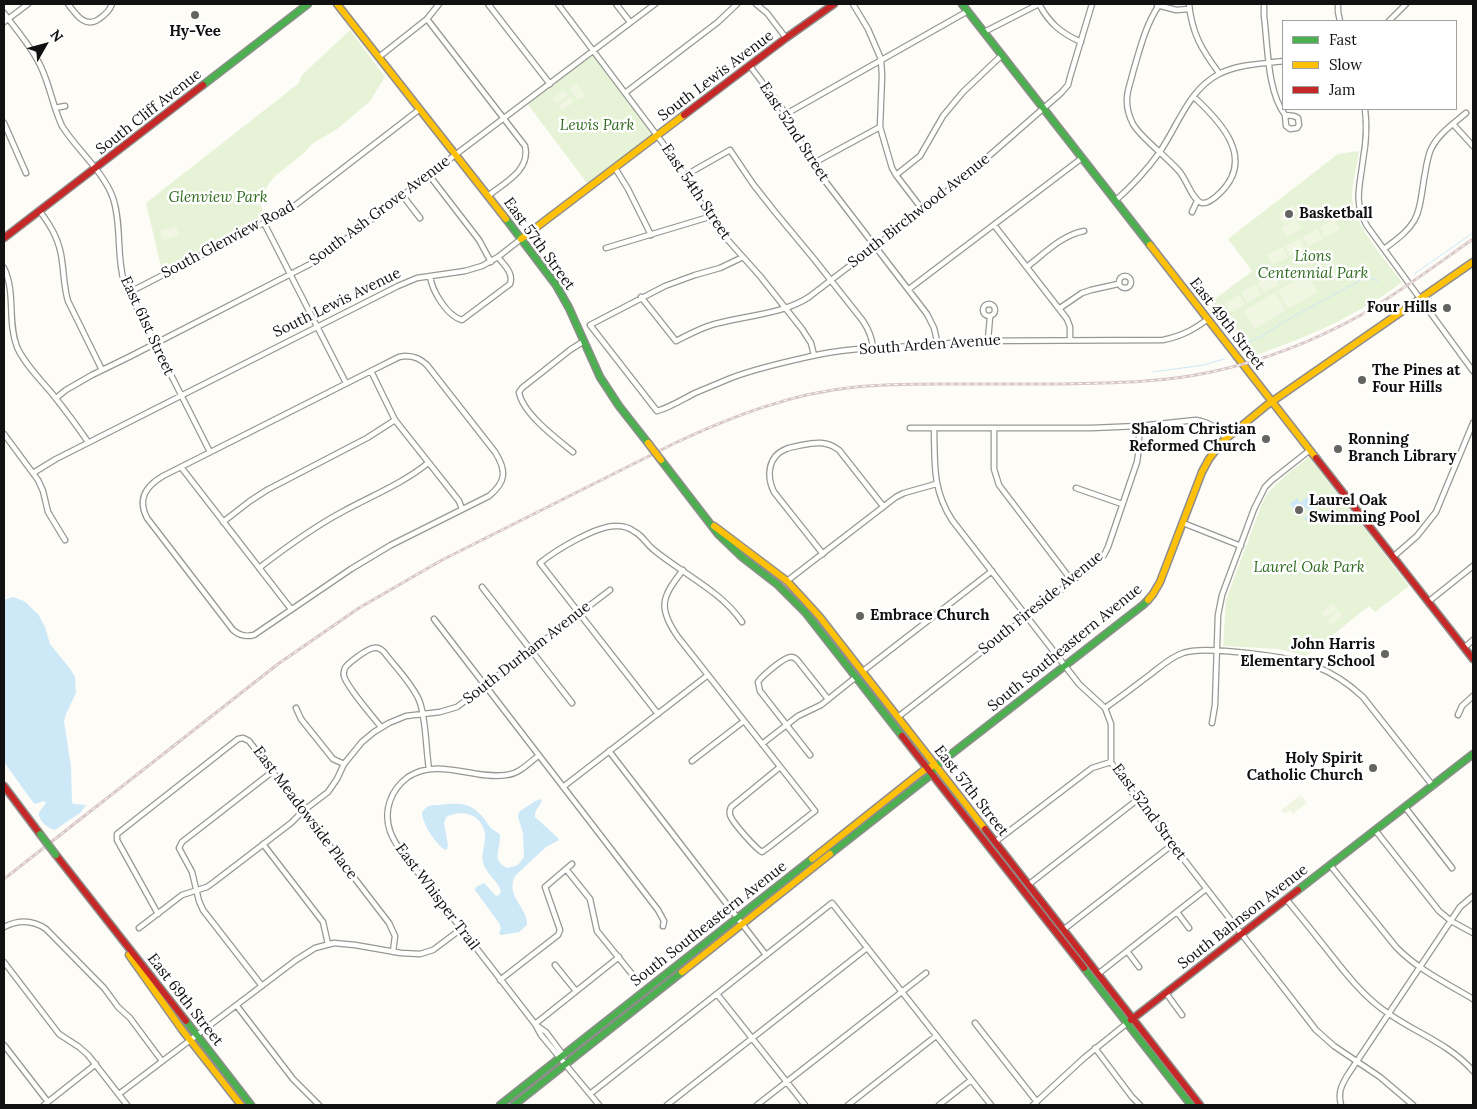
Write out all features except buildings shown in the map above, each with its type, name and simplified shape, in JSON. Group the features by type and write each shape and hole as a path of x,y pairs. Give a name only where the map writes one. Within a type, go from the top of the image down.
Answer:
{"main road":[{"name":"South Cliff Avenue","path":"4,238 308,4"},
{"name":"East 57th Street","path":"337,4 554,280 569,307 595,367 607,388 661,460 724,541 788,593 805,612 1191,1105"},
{"name":"South Lewis Avenue","path":"521,239 786,38 834,4"},
{"name":"East 49th Street","path":"962,4 1473,659"},
{"name":"South Southeastern Avenue","path":"514,1105 742,925 936,766 1150,598 1160,582 1206,464 1226,438 1272,401 1473,262"},
{"name":"East 57th Street","path":"702,512 724,533 787,582 819,616 1200,1105"},
{"path":"823,635 856,669 860,672 863,671"},
{"name":"South Bahnson Avenue","path":"1126,1024 1473,754"},
{"name":"South Southeastern Avenue","path":"500,1105 737,918 930,771"},
{"name":"East 69th Street","path":"4,786 251,1105"},
{"name":"East 69th Street","path":"99,911 190,1040 241,1105"}],"street":[{"path":"6,20 28,4"},
{"path":"68,4 81,19 89,23 95,22 103,16 112,4"},
{"path":"379,57 427,19 439,4"},
{"path":"488,4 550,84"},
{"name":"East 54th Street","path":"558,4 686,175 709,217 806,334 814,355"},
{"path":"616,4 630,22"},
{"name":"South Ash Grove Avenue","path":"56,398 66,390 102,370 320,259 656,4"},
{"path":"625,93 718,22 738,4"},
{"path":"756,4 767,13 786,38"},
{"path":"853,4 868,29 881,59 880,127 892,168 922,209"},
{"path":"984,32 1039,4 1048,19 1061,32 1080,42"},
{"name":"South Birchwood Avenue","path":"641,297 676,341 717,323 785,308 803,301 959,182 1061,93 1068,84 1092,4"},
{"path":"1264,4 1273,93 1285,115"},
{"path":"1338,4 1340,20"},
{"path":"1389,20 1406,4"},
{"path":"1194,97 1215,118 1231,143 1236,159 1234,175 1222,190 1207,203 1197,201 1180,172 1139,132 1133,124 1129,113 1128,90 1146,29 1157,5 1176,10 1189,6 1194,33 1219,74"},
{"path":"786,114 968,11"},
{"name":"East 61st Street","path":"4,13 6,20 37,59 58,118 67,134 106,184 113,198 118,224 120,266 128,293 210,452"},
{"path":"427,19 525,146 526,157 521,170 488,196"},
{"path":"896,175 920,156 943,116 955,100 1002,55"},
{"path":"1115,201 1140,178 1160,152 1183,110 1206,84 1219,74 1241,67 1282,61"},
{"name":"East 52nd Street","path":"750,66 786,114 812,164 931,320 938,345"},
{"path":"55,108 65,106"},
{"name":"South Glenview Road","path":"128,293 297,205 420,110"},
{"path":"1365,110 1364,156 1358,201 1361,214 1364,221 1473,371"},
{"path":"1384,249 1406,232 1417,218 1430,150 1442,133 1466,113"},
{"path":"4,123 26,173"},
{"path":"1453,124 1473,146"},
{"path":"812,164 880,127"},
{"path":"686,175 730,150 753,184 868,329 873,348"},
{"path":"909,289 1082,158"},
{"path":"615,168 628,189 650,235"},
{"path":"429,175 479,240 491,262"},
{"path":"403,196 420,218"},
{"path":"1192,212 1197,201"},
{"path":"39,210 54,231 57,240 68,301 102,370"},
{"path":"606,248 709,217"},
{"path":"264,223 346,383"},
{"path":"994,225 1060,308 1070,327 1070,340"},
{"path":"1027,267 1066,237 1084,231"},
{"name":"South Lewis Avenue","path":"34,473 53,460 88,442 398,286 417,278 465,271 491,262 521,239"},
{"path":"430,276 433,288 439,298 452,315 462,320 510,284 511,274 498,257"},
{"path":"641,297 682,279 720,268 743,257"},
{"path":"4,268 10,287 11,315 18,350 88,442"},
{"path":"1060,308 1082,293 1118,284"},
{"path":"4,288 10,287"},
{"name":"South Arden Avenue","path":"641,297 590,325 657,411 733,378 765,367 814,355 873,348 938,345 964,341 1163,340 1179,337 1208,319"},
{"path":"988,340 990,316"},
{"path":"573,452 544,429 521,401 519,392 563,355 584,342"},
{"path":"413,356 421,359 495,452 503,470 501,484 489,496 391,545 351,569 254,635 237,634 147,518 143,508 144,496 154,482 180,467 346,383 399,357 413,356"},
{"path":"371,371 395,420 459,501 462,509"},
{"path":"223,522 267,490 368,438 395,420"},
{"path":"910,428 1091,428 1203,421 1216,428 1226,438"},
{"path":"1393,557 1417,536 1436,512 1473,423"},
{"name":"South Fireside Avenue","path":"898,717 1104,554 1137,462 1139,426"},
{"path":"934,428 936,484 942,502 952,520 1086,692 1105,708 1174,657 1190,651 1217,651 1290,659 1317,666 1351,686 1363,697 1433,786"},
{"path":"994,428 994,470 999,485 1072,581"},
{"path":"4,434 34,473 42,487 48,512 65,540"},
{"path":"823,554 774,492 770,483 770,465 772,460 780,453 787,449 814,442 823,442 831,445 839,450 883,506"},
{"path":"1212,723 1215,705 1218,615 1222,595 1254,509 1265,487 1310,450"},
{"path":"259,568 341,512 406,479 428,463"},
{"path":"180,467 290,609"},
{"path":"787,582 883,506 904,494 936,484"},
{"path":"1076,488 1122,504"},
{"path":"1182,523 1241,546"},
{"path":"658,714 540,563 558,549 602,528 620,526 629,528 637,532 655,551 729,606 742,622"},
{"path":"1428,602 1473,566"},
{"path":"683,570 668,590 665,600 667,620 678,637 815,811 762,852 755,848 730,817 729,813 731,807 780,767"},
{"path":"863,671 992,571"},
{"path":"482,587 572,703"},
{"name":"South Durham Avenue","path":"140,928 187,892 207,887 291,823 328,792 344,764 362,742 381,728 399,718 422,713 440,712 457,707 610,590"},
{"path":"434,620 658,910 664,922 663,926"},
{"path":"1464,648 1473,640"},
{"path":"381,728 347,684 344,675 346,667 371,648 378,648 384,652 416,694 422,713 429,769"},
{"path":"810,755 760,691 758,684 761,678 784,660 789,657 796,658 828,699"},
{"path":"563,787 708,675"},
{"path":"762,744 798,716 816,708 856,677"},
{"path":"1458,714 1462,706 1473,696"},
{"path":"296,708 301,719 332,759 344,764"},
{"name":"East 52nd Street","path":"1105,708 1111,724 1111,762 1137,800 1206,889 1316,1030 1334,1046 1380,1077 1413,1105"},
{"path":"692,761 744,721"},
{"name":"East Meadowside Place","path":"158,914 117,840 117,834 240,738 247,738 392,928 395,936 392,952"},
{"path":"608,752 766,955"},
{"name":"East Whisper Trail","path":"538,756 517,772 504,776 440,769 429,769 413,774 397,787 392,796 388,806 387,823 394,842 535,1024 546,1032 566,1064"},
{"path":"995,842 1092,768 1111,762"},
{"path":"262,986 203,910 192,872 180,852 180,845 272,772"},
{"path":"1028,885 1137,800"},
{"path":"1405,807 1452,868"},
{"path":"1375,830 1433,905 1452,921 1473,933"},
{"path":"263,844 323,922 328,944"},
{"path":"1063,930 1172,845"},
{"path":"500,980 558,935 560,930 545,887 572,864"},
{"path":"1330,865 1407,958 1420,968 1473,999"},
{"path":"566,869 590,899 598,931 636,979"},
{"path":"1098,974 1206,889"},
{"path":"1341,1105 1340,1087 1356,1061 1460,907 1473,896"},
{"path":"1286,899 1351,980 1364,993 1397,1020 1453,1052 1473,1071"},
{"path":"590,1094 832,903 991,1105"},
{"path":"1177,912 1189,928"},
{"path":"4,927 16,923 29,922 41,926 50,933 104,988 118,1007 130,1018 162,1061"},
{"path":"119,1094 304,954 315,948 328,944 342,943 407,954 427,953 461,929"},
{"path":"667,1105 867,948"},
{"path":"1127,951 1139,966"},
{"path":"535,1024 619,958"},
{"path":"4,962 59,1034 84,1051 127,1105"},
{"path":"555,965 576,991"},
{"path":"757,1105 926,973"},
{"path":"1166,993 1182,1015"},
{"path":"717,994 805,1105"},
{"path":"236,1006 294,1078 319,1105"},
{"path":"975,1023 1035,1104"},
{"name":"South Bahnson Avenue","path":"1035,1104 1095,1048 1126,1024"},
{"path":"848,1105 936,1036"},
{"path":"4,1045 46,1104 96,1064"},
{"path":"1095,1048 1140,1105"},
{"path":"566,1064 599,1105"},
{"path":"939,1105 971,1080"}],"green space":[{"name":"Glenview Park","path":"350,30 385,77 370,101 336,130 313,143 304,153 275,176 259,202 266,217 163,275 146,203 299,83 301,76"},
{"name":"Lewis Park","path":"593,50 658,136 590,187 526,102"},
{"path":"576,82 586,95 578,100 569,88"},
{"path":"564,90 568,95 557,104 552,98"},
{"path":"570,97 574,102 562,111 558,106"},
{"name":"Lions Centennial Park","path":"1359,151 1352,191 1354,208 1371,241 1402,282 1349,316 1292,342 1253,356 1211,302 1252,271 1228,239 1338,154"},
{"name":"Basketball","path":"1292,205 1298,213 1285,224 1278,216"},
{"path":"1295,218 1302,228 1287,237 1281,228"},
{"path":"1335,219 1340,229 1325,237 1320,227"},
{"path":"176,226 179,235 163,240 160,231"},
{"path":"1317,229 1323,239 1308,247 1303,237"},
{"path":"1300,238 1305,248 1290,256 1285,246"},
{"path":"1283,247 1288,257 1273,265 1267,255"},
{"path":"1273,274 1279,284 1264,293 1258,283"},
{"path":"1308,274 1318,292 1288,309 1278,291"},
{"path":"1256,284 1262,294 1247,303 1241,293"},
{"path":"1275,292 1286,310 1254,329 1244,311"},
{"path":"1239,294 1245,304 1231,313 1225,303"},
{"name":"Laurel Oak Park","path":"1309,457 1409,586 1375,612 1369,606 1306,656 1278,649 1223,646 1226,600 1263,501 1278,482"},
{"path":"1333,603 1337,609 1326,618 1321,613"},
{"path":"1338,610 1343,616 1331,625 1327,620"},
{"path":"1301,795 1307,803 1293,814 1290,810 1285,814 1281,810"}],"water":[{"name":"Laurel Oak Swimming Pool","path":"1310,495 1313,509 1306,521 1304,518 1307,516 1308,508 1304,508 1298,515 1290,504 1297,498 1300,503"},
{"path":"13,597 24,601 38,614 45,627 50,644 75,677 76,693 64,721 71,767 72,801 73,804 86,805 81,812 55,830 44,824 39,816 46,803 44,801 35,804 4,762 4,600"},
{"path":"542,799 535,817 559,840 546,847 515,876 513,890 524,913 527,925 519,932 501,935 499,934 501,928 499,923 475,890 476,887 484,883 496,896 501,891 484,866 485,834 480,822 476,818 465,814 458,813 446,817 444,823 448,845 445,850 430,833 422,813 427,807 434,805 461,804 473,808 500,835 498,858 499,862 508,868 518,865 524,857 523,833 518,817 519,812 535,801"}],"waterway":[{"path":"1414,274 1473,233"},
{"path":"1244,344 1264,335 1285,321 1363,279 1371,278 1378,281"},
{"path":"1153,372 1204,365 1224,359"}],"railway":[{"path":"4,879 278,664 359,608 442,560 697,433 741,415 786,400 809,394 856,387 909,384 1135,382 1211,372 1250,362 1307,342 1361,315 1473,239"}],"traffic: fast":[{"path":"203,85 308,4"},
{"path":"962,4 1150,245"},
{"path":"506,219 556,285 569,308 600,377 619,406 648,443"},
{"path":"661,460 718,534 742,557 778,585 805,612 902,736"},
{"path":"830,854 932,774 936,766 1148,600"},
{"path":"1298,890 1473,754"},
{"path":"40,834 56,855"},
{"path":"500,1105 812,859"},
{"path":"1084,968 1191,1105"},
{"path":"514,1105 682,972"},
{"path":"186,1021 251,1105"}],"traffic: slow":[{"path":"337,4 506,219"},
{"path":"521,239 684,115"},
{"path":"1150,245 1316,458"},
{"path":"1148,600 1160,582 1202,472 1222,442 1267,405 1473,262"},
{"path":"648,443 661,460"},
{"path":"714,526 787,581 819,616 985,829"},
{"path":"812,859 919,774 931,767"},
{"path":"682,972 830,854"},
{"path":"129,955 183,1031 241,1105"}],"traffic: jam":[{"path":"684,115 834,4"},
{"path":"4,238 203,85"},
{"path":"1316,458 1473,659"},
{"path":"902,736 1084,968"},
{"path":"4,786 40,834"},
{"path":"985,829 1200,1105"},
{"path":"56,855 186,1021"},
{"path":"1131,1020 1298,890"}],"place":[{"name":"Hy-Vee","path":"195,15"},
{"name":"Basketball","path":"1289,214"},
{"name":"Four Hills","path":"1447,308"},
{"name":"The Pines at Four Hills","path":"1362,380"},
{"name":"Shalom Christian Reformed Church","path":"1266,439"},
{"name":"Ronning Branch Library","path":"1338,449"},
{"name":"Laurel Oak Swimming Pool","path":"1299,510"},
{"name":"Embrace Church","path":"860,616"},
{"name":"John Harris Elementary School","path":"1385,654"},
{"name":"Holy Spirit Catholic Church","path":"1373,768"}]}
